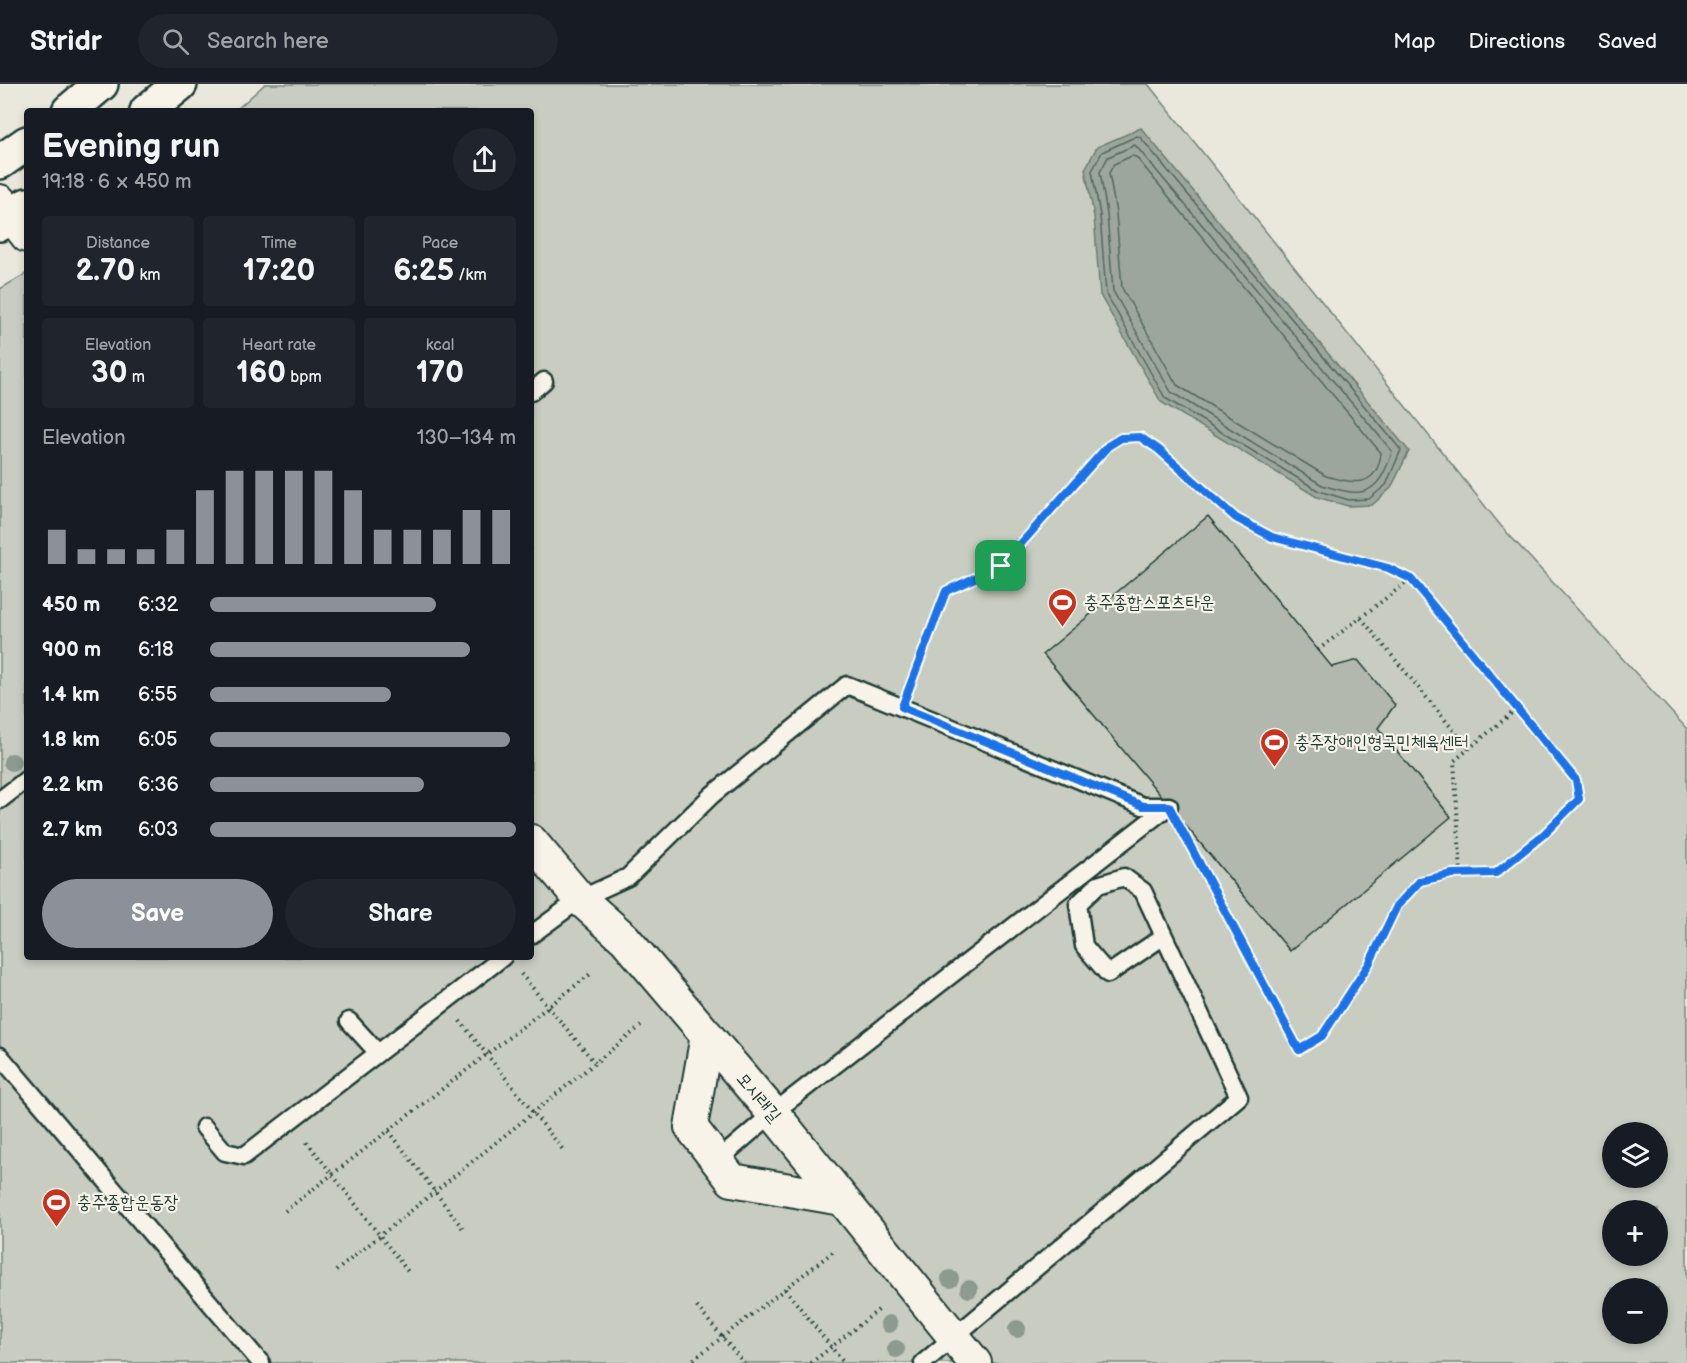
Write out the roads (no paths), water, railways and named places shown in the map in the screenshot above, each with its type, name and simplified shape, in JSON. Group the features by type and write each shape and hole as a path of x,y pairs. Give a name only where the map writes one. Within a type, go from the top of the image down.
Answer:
{"street":[{"path":"73,108 101,84"},
{"path":"151,108 180,84"},
{"path":"0,162 24,145"},
{"name":"모시래길","path":"534,845 580,899 625,939 707,1035 975,1363"},
{"path":"707,1035 691,1127 716,1162 732,1180 842,1199"}],"lane":[{"path":"534,933 580,899 627,877 712,795 847,685 1143,806 1169,806 773,1113 716,1162"},
{"path":"0,800 24,781"},
{"path":"923,1363 1239,1097 1178,966 1164,936 1143,891 1124,877 1098,885 1078,904 1084,946 1108,974 1164,936"},
{"path":"204,1127 225,1152 244,1156 499,960"},
{"path":"349,1021 378,1053"},
{"path":"0,1056 261,1363"}],"water":[{"path":"1141,128 1409,451 1391,488 1372,505 1348,506 1317,497 1161,402 1100,295 1094,216 1085,169 1097,147"}],"place":[{"name":"충주종합스포츠타운","path":"1063,628"},
{"name":"충주장애인형국민체육센터","path":"1274,768"},
{"name":"충주종합운동장","path":"56,1228"}]}
